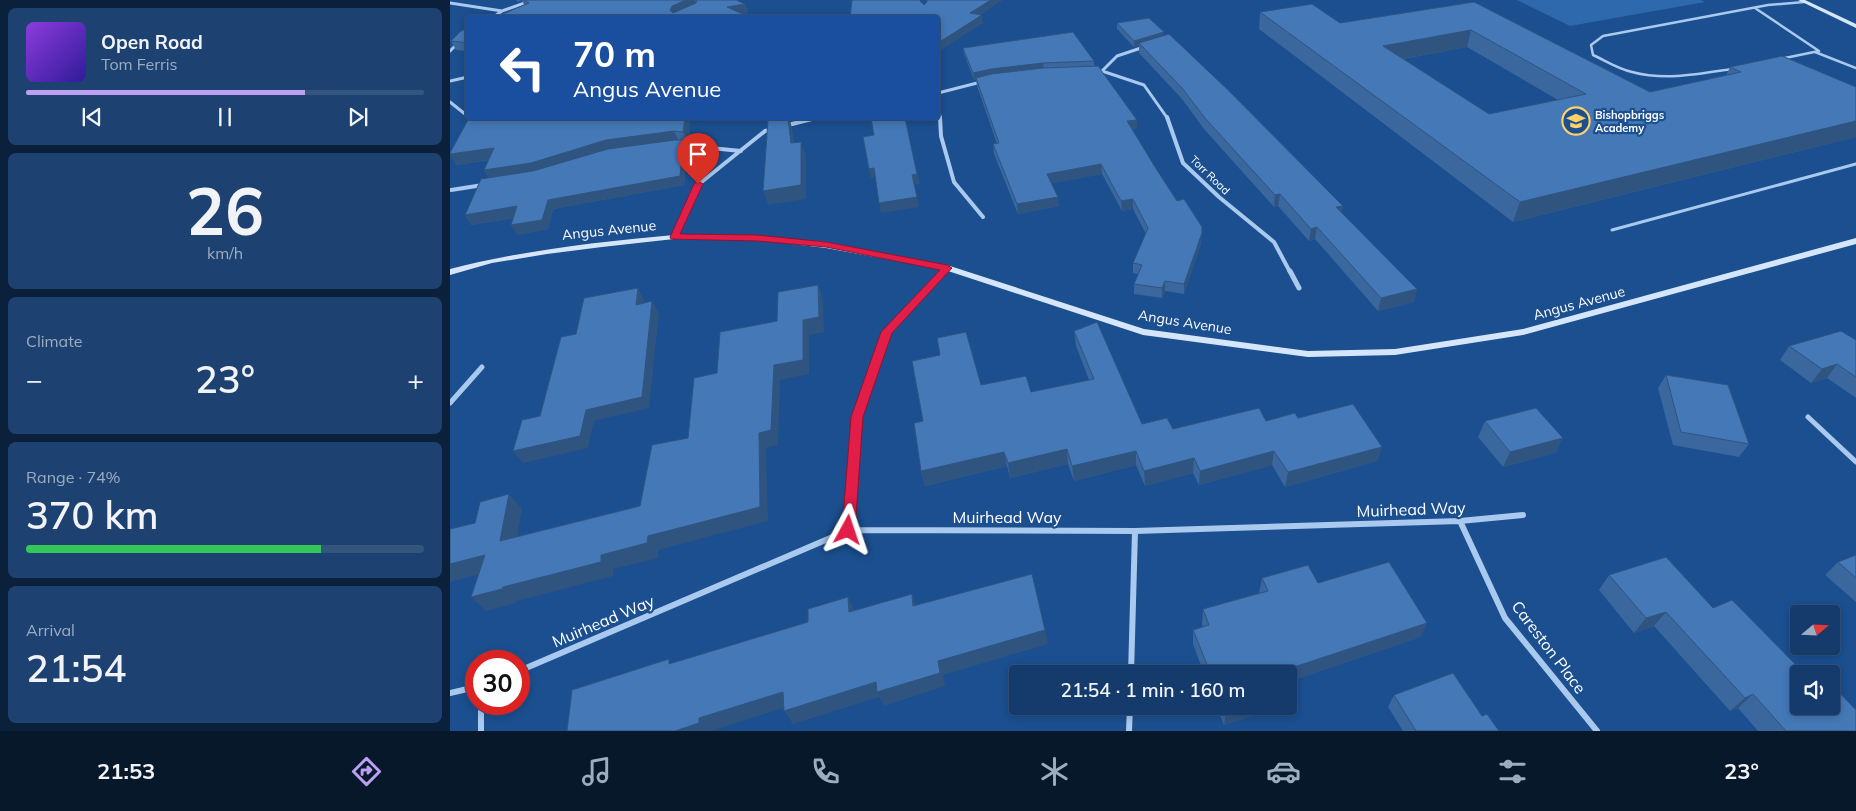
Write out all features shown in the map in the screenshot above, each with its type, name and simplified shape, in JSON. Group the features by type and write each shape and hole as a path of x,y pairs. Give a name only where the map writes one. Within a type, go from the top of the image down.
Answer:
{"street":[{"path":"496,15 502,11 533,0"},
{"path":"1802,1 1856,26"},
{"path":"450,3 502,11"},
{"path":"450,50 465,36"},
{"path":"1102,71 1117,56 1146,46"},
{"name":"Torr Road","path":"1092,71 1102,71 1144,85 1169,120 1183,164 1219,197 1274,242 1299,288"},
{"path":"450,81 465,78"},
{"path":"940,92 983,81"},
{"path":"450,102 465,114"},
{"path":"674,237 698,184 765,131 808,120"},
{"path":"940,120 941,136 954,182 983,217"},
{"path":"679,145 741,151"},
{"path":"451,190 490,184"},
{"name":"Angus Avenue","path":"450,272 491,261 547,251 674,237 757,238 826,245 947,268 1143,332 1308,354 1395,352 1523,332 1856,241"},
{"path":"848,530 857,417 887,332 947,268"},
{"path":"450,403 482,367"},
{"path":"1808,418 1856,462"},
{"name":"Muirhead Way","path":"530,666 848,530 1135,531 1460,521 1523,516"},
{"name":"Careston Place","path":"1460,521 1505,618 1597,731"},
{"path":"1131,665 1135,531"},
{"path":"450,693 465,690"},
{"path":"481,715 482,731"},
{"path":"1129,731 1130,715"}],"lane":[{"path":"1735,69 1688,76 1648,75 1618,68 1593,54 1591,45 1603,36 1768,5 1802,1"},
{"path":"1755,8 1819,51 1777,60"},
{"path":"1815,52 1856,68"},
{"path":"1612,230 1856,164"}],"shaded area":[{"path":"1517,0 1701,0 1705,2 1570,26"}],"building":[{"path":"524,0 686,0 672,6 670,10 673,13 696,3 697,0 736,0 745,4 727,7 745,15 500,15 529,3"},
{"path":"852,0 920,0 924,5 927,0 991,0 970,13 982,15 940,42 940,15 850,15"},
{"path":"1474,2 1650,92 1741,72 1730,67 1782,56 1856,87 1856,121 1520,202 1260,12 1312,4 1340,23","holes":["1471,30 1586,94 1489,114 1383,46"]},
{"path":"1149,18 1164,32 1134,41 1117,23"},
{"path":"465,29 465,43 451,41"},
{"path":"1073,32 1094,61 1043,63 973,73 963,48"},
{"path":"1169,34 1228,90 1343,206 1336,207 1417,289 1381,298 1317,227 1311,229 1280,194 1275,195 1205,118 1182,88 1139,43"},
{"path":"1098,66 1137,120 1127,121 1155,167 1177,201 1184,199 1202,227 1202,233 1184,284 1165,281 1162,288 1134,284 1142,265 1133,263 1148,228 1133,199 1121,201 1101,164 1047,174 1058,197 1017,204 993,144 999,143 976,78 991,74 1043,68"},
{"path":"468,120 685,120 683,132 674,131 606,140 531,163 484,170 494,148 450,153"},
{"path":"768,120 788,120 791,143 801,142 801,185 763,191"},
{"path":"871,120 905,120 917,174 912,175 917,197 879,203 874,168 869,169 863,137 874,135"},
{"path":"683,140 680,176 548,200 542,220 511,225 517,206 465,215 481,179 533,171 608,149"},
{"path":"818,285 819,317 803,320 803,360 774,365 771,430 759,433 760,507 648,536 647,543 601,555 601,562 471,597 485,555 450,564 450,529 475,523 480,502 509,494 500,541 640,506 652,445 688,438 694,378 717,373 720,332 777,321 778,292"},
{"path":"638,288 636,305 652,301 642,397 586,410 580,436 513,451 522,420 540,416 561,337 576,334 584,298"},
{"path":"1097,322 1142,424 1167,418 1173,429 1259,408 1266,421 1295,413 1298,418 1353,404 1382,447 1288,472 1274,451 1200,471 1194,458 1144,471 1136,451 1072,466 1067,449 1008,463 1004,452 921,471 914,423 923,421 912,361 940,355 937,338 966,332 981,385 1026,376 1031,392 1094,379 1074,331"},
{"path":"1841,331 1856,340 1856,377 1837,364 1822,369 1789,346"},
{"path":"1666,375 1728,385 1749,444 1681,432"},
{"path":"1536,408 1563,438 1510,452 1485,421"},
{"path":"1856,555 1856,578 1838,562"},
{"path":"1666,557 1713,608 1732,600 1796,665 1790,665 1790,715 1840,715 1840,693 1856,710 1856,731 1786,731 1753,694 1745,698 1666,612 1646,618 1609,575"},
{"path":"1389,562 1427,623 1297,666 1207,665 1193,630 1209,625 1203,609 1268,591 1262,578 1308,565 1318,583"},
{"path":"1032,574 1045,630 938,661 940,673 877,692 876,682 784,711 783,692 699,718 699,723 675,731 567,731 572,690 669,659 669,664 808,622 808,609 848,597 849,612 912,594 913,606"},
{"path":"1453,673 1482,716 1487,714 1499,731 1416,731 1394,695"}],"place":[{"name":"Bishopbriggs Academy","path":"1576,121"}],"route":[{"path":"698,184 674,237 757,238 826,245 947,268 887,332 857,417 848,530"}]}
